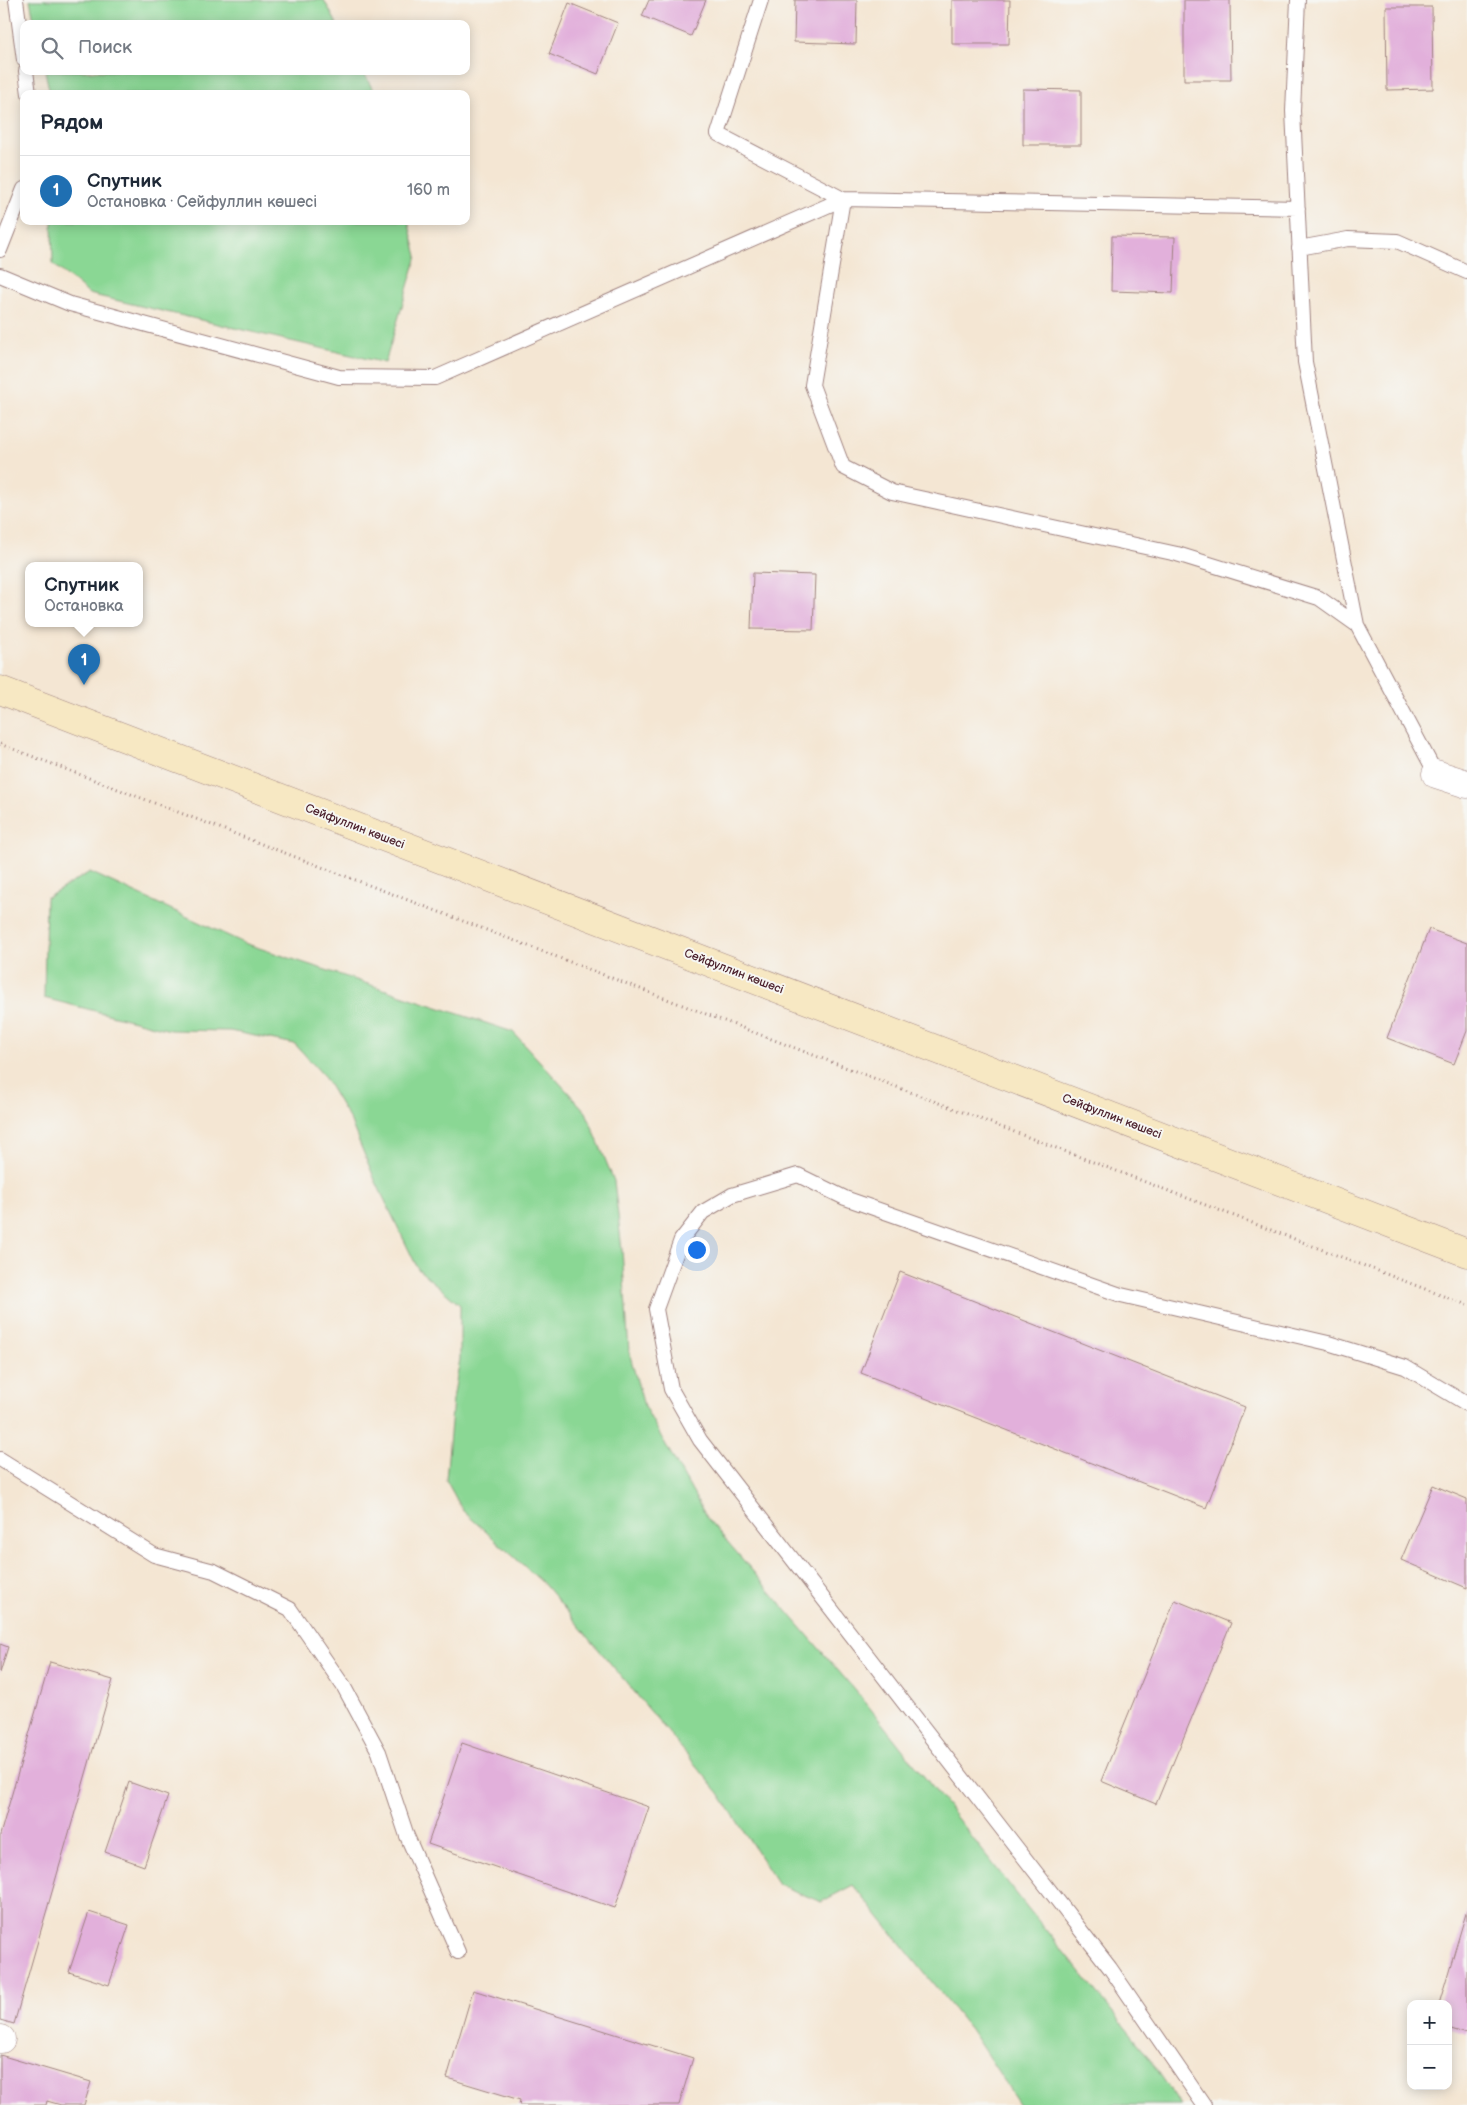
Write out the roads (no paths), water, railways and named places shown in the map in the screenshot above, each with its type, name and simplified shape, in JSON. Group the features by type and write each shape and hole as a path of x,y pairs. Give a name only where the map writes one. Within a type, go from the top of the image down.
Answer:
{"main road":[{"name":"Сейфуллин көшесі","path":"0,690 1467,1253"}],"street":[{"path":"1436,774 1467,784"}],"lane":[{"path":"16,0 20,30"},
{"path":"761,0 718,134 843,199"},
{"path":"1298,0 1293,111 1304,362 1357,625 1436,774"},
{"path":"27,75 28,90"},
{"path":"0,250 20,199"},
{"path":"843,199 812,386 843,467 892,492 1178,554 1319,598 1357,625"},
{"path":"0,275 70,304 338,377 435,378 843,199 1298,208"},
{"path":"1299,248 1348,239 1397,241 1467,272"},
{"path":"1204,2105 1110,1968 700,1440 671,1389 656,1309 681,1240 703,1212 732,1195 798,1175 845,1198 1121,1295 1328,1343 1405,1367 1467,1404"},
{"path":"0,1459 154,1555 214,1571 290,1609 344,1686 379,1752 407,1836 458,1952"}],"place":[{"name":"Спутник","path":"84,685"}]}
